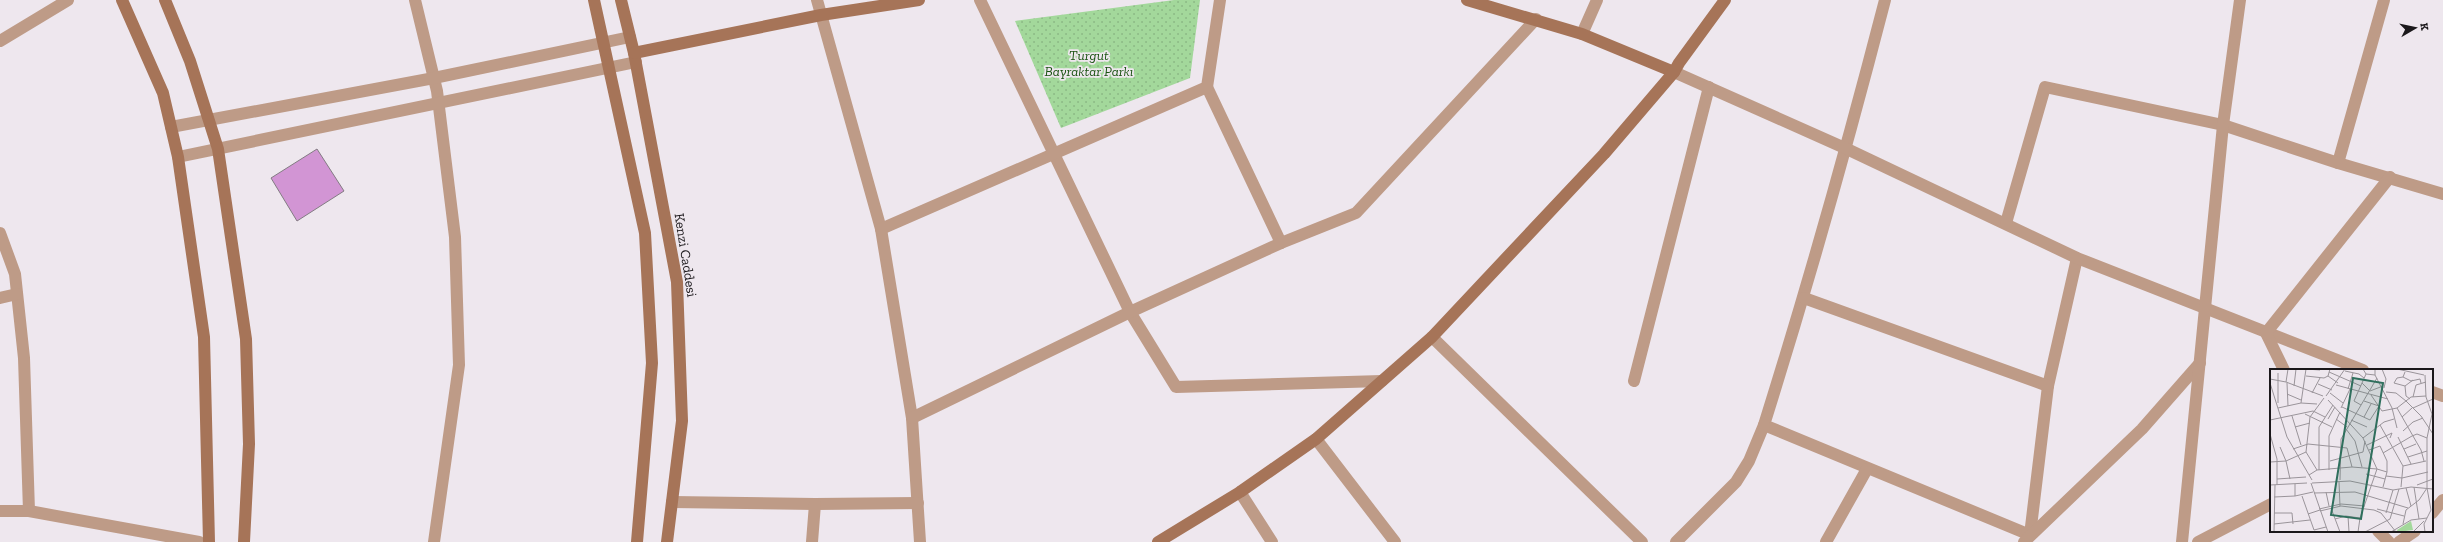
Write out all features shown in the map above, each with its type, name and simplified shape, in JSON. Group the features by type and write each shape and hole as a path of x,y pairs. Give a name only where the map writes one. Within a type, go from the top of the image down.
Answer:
{"street":[{"path":"0,41 68,0"},
{"path":"122,0 163,93 178,157 204,337 209,542"},
{"path":"165,0 190,61 218,149 246,339 248,444 244,542"},
{"path":"415,0 439,103 455,237 459,365 434,542"},
{"path":"594,0 645,232 652,363 637,542"},
{"name":"Kenzi Caddesi","path":"621,0 635,58 677,282 682,421 666,542"},
{"path":"817,0 881,229 912,418 920,542"},
{"path":"178,157 610,69 635,58 821,15 919,0"},
{"path":"980,0 1130,312 1176,387 1382,381"},
{"path":"1220,0 1207,87 1281,243"},
{"path":"1467,0 1536,19 1582,34 1709,87 1847,149 2006,223 2076,258 2360,369"},
{"path":"1582,34 1597,0"},
{"path":"1158,542 1240,492 1316,439 1432,337 1604,154 1674,72 1678,63 1725,0"},
{"path":"1676,542 1736,482 1749,461 1764,425 1804,298 1847,149 1885,0"},
{"path":"2182,542 2223,125 2240,0"},
{"path":"2338,163 2384,0"},
{"path":"912,418 1130,312 1281,243 1356,213 1536,19"},
{"path":"171,127 434,78 630,37"},
{"path":"881,229 1207,87"},
{"path":"1634,381 1709,87"},
{"path":"2006,223 2045,87 2223,125 2338,163 2390,177 2443,194"},
{"path":"2266,333 2390,177"},
{"path":"0,233 15,274 24,358 29,510"},
{"path":"2027,538 2048,386 2076,258"},
{"path":"0,298 17,294"},
{"path":"1804,298 2048,386"},
{"path":"2266,333 2284,369"},
{"path":"1432,337 1642,542"},
{"path":"2027,538 2142,429 2200,363"},
{"path":"2433,392 2443,396"},
{"path":"1764,425 2027,538"},
{"path":"1316,439 1395,542"},
{"path":"1826,542 1867,469"},
{"path":"1240,492 1272,542"},
{"path":"2433,512 2443,500"},
{"path":"672,502 815,504 918,503"},
{"path":"812,542 815,504"},
{"path":"2198,542 2270,505"},
{"path":"0,511 29,510 199,542"},
{"path":"2379,532 2388,542"},
{"path":"2399,542 2414,532"}],"green space":[{"name":"Turgut Bayraktar Parkı","path":"1174,0 1200,0 1190,78 1061,128 1015,21"}],"building":[{"path":"317,149 344,191 297,221 271,178"}]}
